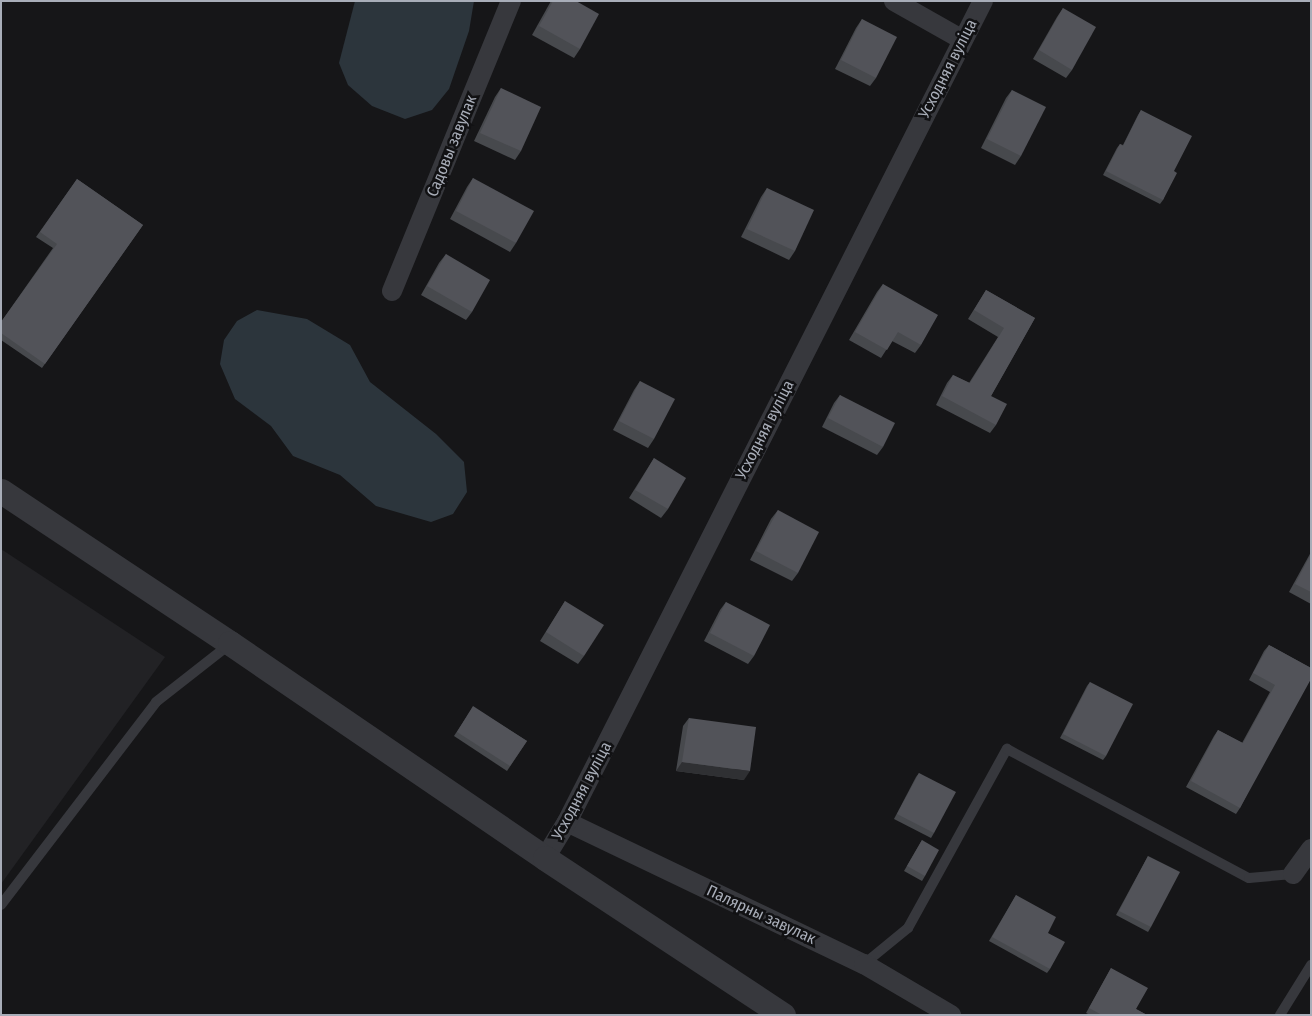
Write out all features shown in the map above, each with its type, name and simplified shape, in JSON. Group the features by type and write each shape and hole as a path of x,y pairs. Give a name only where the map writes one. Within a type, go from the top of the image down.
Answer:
{"street":[{"name":"Садовы завулак","path":"392,291 511,1"},
{"path":"894,1 963,40"},
{"name":"Усходняя вуліца","path":"545,858 567,822 983,1"},
{"path":"1,491 230,643 545,858 783,1015"},
{"name":"Палярны завулак","path":"567,822 864,964 951,1015"},
{"path":"1293,874 1311,849"}],"lane":[{"path":"1,905 156,702 230,643"},
{"path":"864,964 908,928 1007,749 1249,878 1293,874"},
{"path":"1280,1015 1311,965"}],"shaded area":[{"path":"355,1 474,1 469,31 449,89 432,110 405,119 372,106 348,85 339,63"},
{"path":"257,310 307,319 350,345 370,382 436,434 464,462 467,492 453,514 431,522 376,506 340,475 293,456 271,426 235,399 220,364 224,340 237,321"},
{"path":"1,549 165,657 1,884"}],"building":[{"path":"553,1 576,1 599,14 580,49 539,26"},
{"path":"1063,8 1096,27 1072,70 1039,50"},
{"path":"862,19 897,37 876,78 841,60"},
{"path":"501,88 541,107 521,151 480,133"},
{"path":"1012,90 1046,107 1021,156 987,139"},
{"path":"1141,110 1192,136 1174,171 1177,173 1163,200 1106,171 1120,144 1123,146"},
{"path":"473,178 534,211 516,243 456,211"},
{"path":"77,179 143,225 45,364 1,333 1,322 57,244 40,232"},
{"path":"767,188 814,210 795,251 747,229"},
{"path":"446,254 490,280 472,312 427,286"},
{"path":"883,284 938,315 921,345 898,332 887,350 855,332"},
{"path":"986,290 1035,318 991,396 1007,404 996,425 942,396 953,375 970,383 1004,328 974,310"},
{"path":"640,381 675,399 654,439 619,421"},
{"path":"840,395 895,423 883,447 828,418"},
{"path":"654,458 686,478 668,509 635,490"},
{"path":"778,510 819,532 798,573 756,551"},
{"path":"1311,554 1311,592 1295,584"},
{"path":"565,601 604,625 584,656 546,632"},
{"path":"726,602 770,625 754,656 710,633"},
{"path":"1269,645 1311,668 1311,679 1240,808 1191,781 1218,730 1243,743 1275,685 1253,673"},
{"path":"1090,682 1133,704 1106,756 1063,734"},
{"path":"473,706 527,741 510,766 457,732"},
{"path":"689,718 756,727 750,771 682,762"},
{"path":"919,773 956,792 934,833 897,814"},
{"path":"922,840 939,850 925,876 907,866"},
{"path":"1148,856 1180,872 1151,927 1119,911"},
{"path":"1016,895 1056,917 1048,933 1065,942 1050,969 992,937"},
{"path":"1111,968 1148,988 1136,1009 1147,1015 1102,1015 1089,1008"}]}
